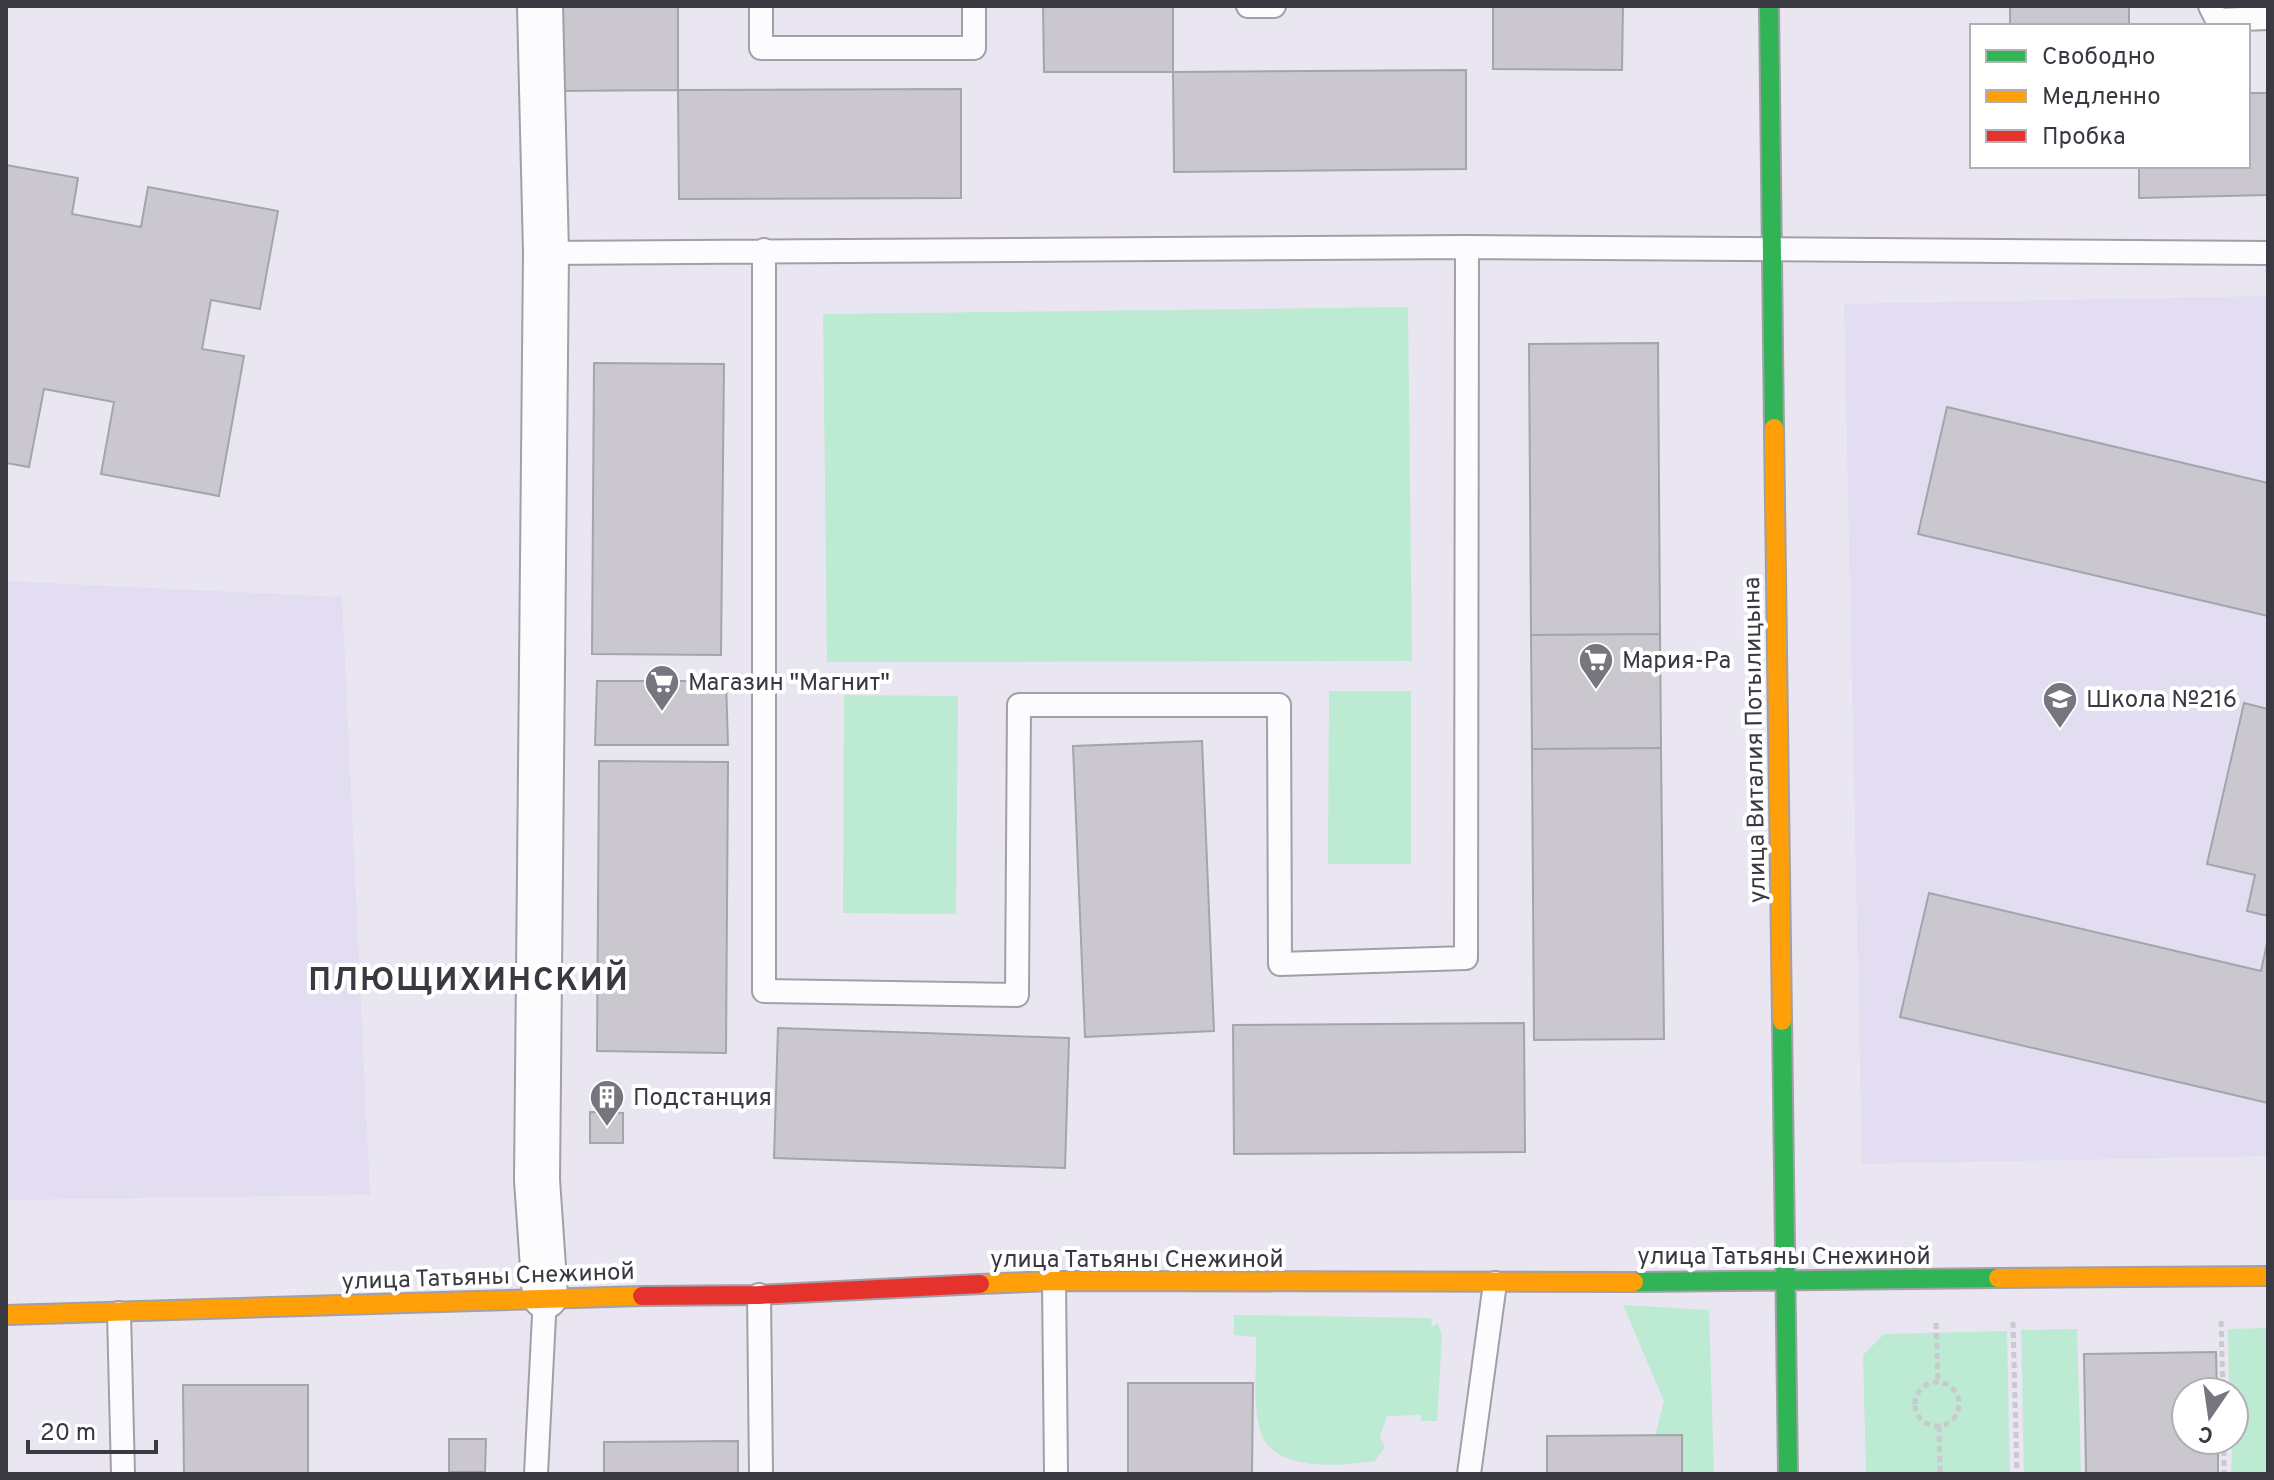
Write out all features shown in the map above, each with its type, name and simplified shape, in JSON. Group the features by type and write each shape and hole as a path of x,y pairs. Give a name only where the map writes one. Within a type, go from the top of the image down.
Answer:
{"street":[{"path":"540,6 546,253 537,1164 545,1296"},
{"name":"улица Виталия Потылицына","path":"1769,6 1788,1474"},
{"name":"улица Татьяны Снежиной","path":"6,1315 545,1296 759,1295 1054,1281 1495,1283 2268,1276"}],"lane":[{"path":"761,6 761,48 974,48 974,6"},
{"path":"1248,6 1274,6"},
{"path":"2210,6 2217,20 2268,18"},
{"path":"764,250 764,991 1017,995 1019,705 1279,705 1280,964 1466,958 1467,247"},
{"path":"546,253 1467,247 2268,253"},
{"path":"1054,1281 1056,1474"},
{"path":"1469,1474 1495,1283"},
{"path":"759,1295 761,1474"},
{"path":"536,1474 545,1296"},
{"path":"119,1313 123,1474"}],"path":[{"path":"2221,1318 2223,1376"},
{"path":"2013,1321 2017,1474"},
{"path":"1936,1322 1938,1382"},
{"path":"1938,1382 1952,1386 1960,1400 1958,1414 1949,1424 1939,1426 1925,1423 1917,1414 1915,1403 1921,1388 1938,1382"},
{"path":"1939,1426 1940,1474"}],"shaded area":[{"name":"Школа №216","path":"2268,296 2268,1156 1862,1164 1844,304"},
{"path":"6,581 342,597 370,1195 6,1200"}],"green space":[{"path":"1408,307 1412,661 827,662 823,314"},
{"path":"1329,691 1411,691 1411,864 1328,864"},
{"path":"844,695 958,696 956,914 843,913"},
{"path":"1623,1305 1709,1310 1714,1474 1682,1474 1682,1435 1655,1436 1664,1401"},
{"path":"1234,1315 1431,1318 1432,1326 1438,1323 1442,1336 1437,1421 1421,1421 1421,1415 1387,1416 1380,1437 1385,1447 1375,1461 1309,1464 1278,1454 1267,1444 1260,1430 1255,1396 1256,1337 1234,1335"},
{"path":"2268,1328 2268,1474 2231,1474 2232,1456 2250,1456 2250,1376 2229,1376 2228,1329"},
{"path":"2077,1329 2081,1473 2024,1474 2021,1330"},
{"path":"2007,1331 2010,1474 1866,1474 1863,1355 1884,1334"}],"building":[{"path":"556,6 678,6 678,90 556,91"},
{"path":"1043,6 1173,6 1173,72 1044,72"},
{"path":"1493,6 1623,6 1622,70 1493,69"},
{"path":"2010,6 2129,6 2129,24 2010,24"},
{"path":"1466,70 1466,169 1174,172 1173,72"},
{"path":"961,89 961,198 679,199 678,90"},
{"path":"2250,93 2268,93 2268,195 2139,198 2139,168 2250,168"},
{"path":"6,165 78,178 72,214 141,227 148,187 278,211 260,309 211,300 202,349 244,356 219,496 101,474 114,402 44,389 29,467 6,463"},
{"path":"1658,343 1660,634 1531,635 1529,344"},
{"path":"594,363 724,364 721,655 592,654"},
{"path":"1947,407 2268,483 2268,616 1918,534"},
{"name":"Мария-Ра","path":"1660,634 1661,748 1532,749 1531,635"},
{"name":"Магазин \"Магнит\"","path":"597,681 726,681 728,745 595,745"},
{"path":"2244,703 2268,709 2268,916 2247,911 2255,875 2207,864"},
{"path":"1202,741 1214,1031 1085,1037 1073,746"},
{"path":"1661,748 1664,1039 1534,1040 1532,749"},
{"path":"599,761 728,762 726,1053 597,1051"},
{"path":"1929,893 2261,971 2268,939 2268,1103 1900,1017"},
{"path":"1524,1023 1525,1152 1234,1154 1233,1025"},
{"path":"778,1028 1069,1038 1065,1168 774,1158"},
{"name":"Подстанция","path":"590,1112 623,1113 623,1143 590,1143"},
{"path":"2216,1352 2217,1376 2170,1376 2170,1456 2218,1456 2218,1474 2086,1474 2084,1354"},
{"path":"1128,1383 1253,1383 1252,1474 1128,1474"},
{"path":"183,1385 308,1385 308,1474 184,1474"},
{"path":"1682,1435 1682,1474 1547,1474 1547,1436"},
{"path":"449,1439 486,1439 485,1472 449,1472"},
{"path":"738,1441 738,1474 604,1474 604,1442"}],"traffic: fast":[{"path":"1769,6 1774,428"},
{"path":"1782,1021 1788,1474"},
{"path":"1634,1282 1998,1278"}],"traffic: slow":[{"path":"1774,428 1782,1021"},
{"path":"1998,1278 2268,1276"},
{"path":"980,1284 1054,1281 1634,1282"},
{"path":"6,1315 642,1296"}],"traffic: jam":[{"path":"642,1296 759,1295 980,1284"}],"place":[{"name":"Мария-Ра","path":"1596,691"},
{"name":"Магазин \"Магнит\"","path":"662,713"},
{"name":"Школа №216","path":"2060,730"},
{"name":"Подстанция","path":"607,1128"}],"district":[{"name":"ПЛЮЩИХИНСКИЙ","path":"469,979"}]}
